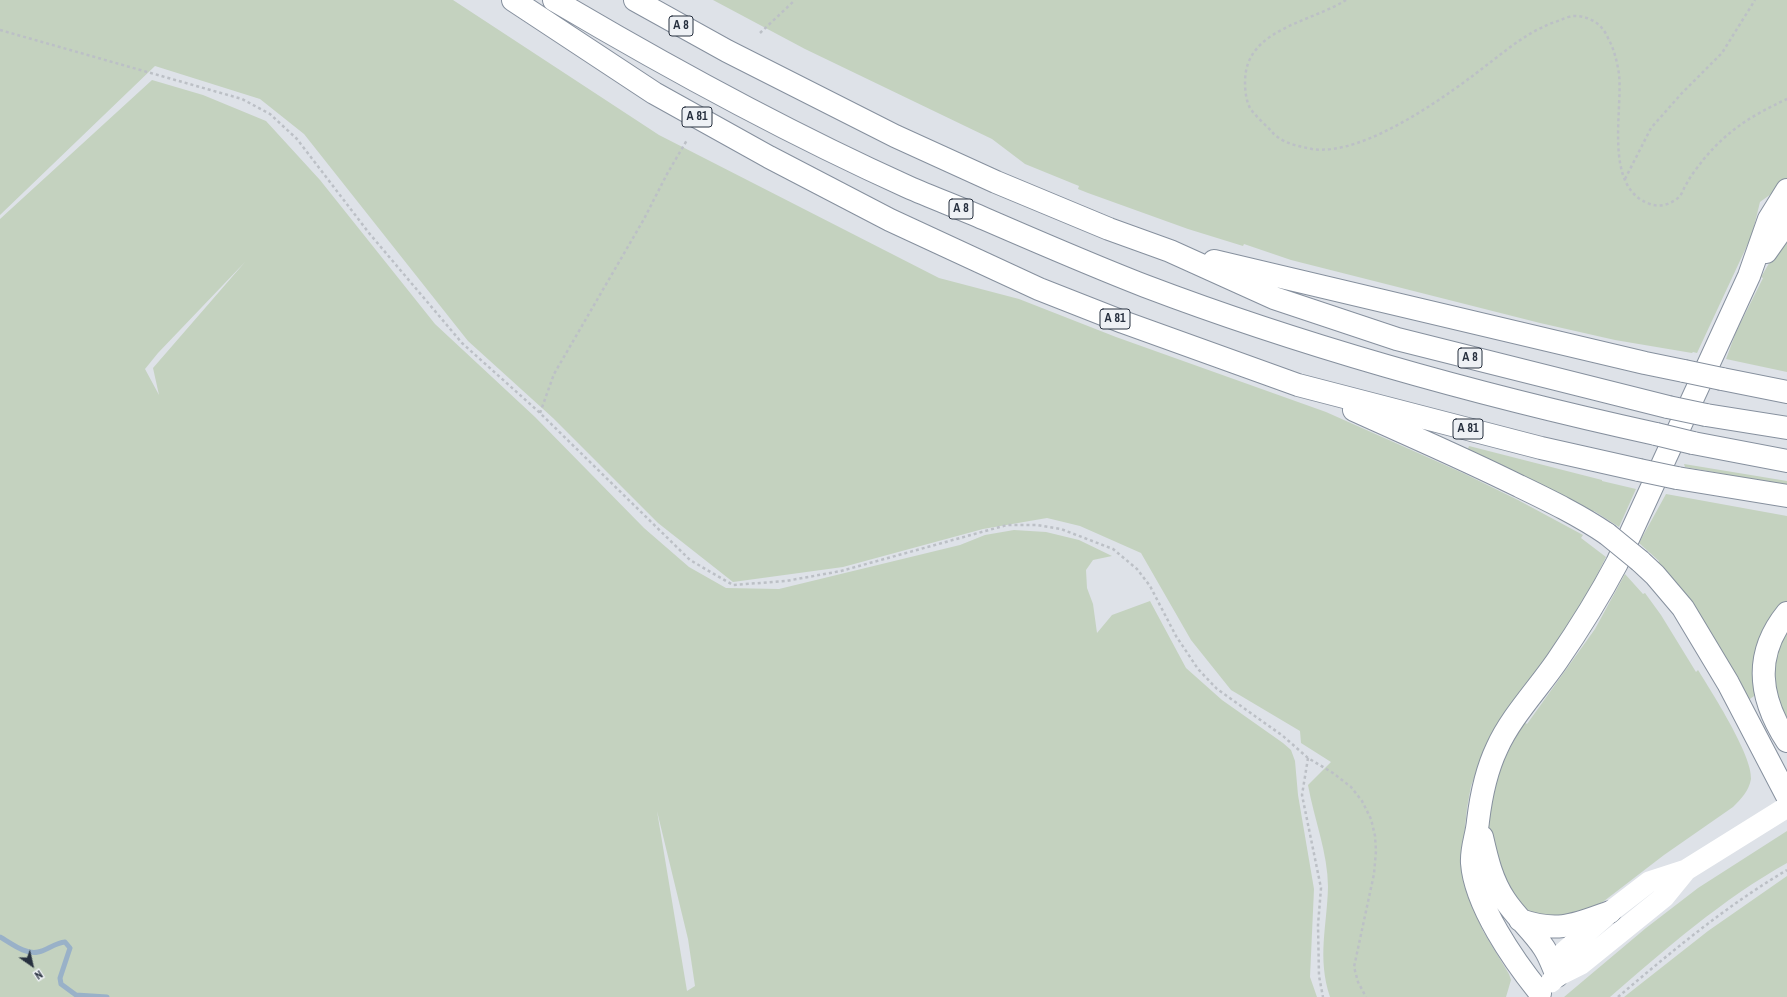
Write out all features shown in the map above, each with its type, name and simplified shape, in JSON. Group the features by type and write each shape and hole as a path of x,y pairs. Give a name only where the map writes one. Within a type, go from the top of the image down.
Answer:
{"highway":[{"name":"A 81","path":"513,0 654,93 769,157 890,220 1039,289 1123,322 1298,385 1541,448 1677,478 1787,496"},
{"name":"A 8","path":"554,0 677,70 822,146 947,204 982,217 1064,254 1130,280 1266,329 1390,367 1556,412 1693,443 1787,461"},
{"name":"A 8","path":"635,0 727,51 895,136 996,182 1109,229 1170,251 1274,298 1397,339 1668,408 1787,428"},
{"path":"1538,995 1483,903 1472,863 1473,844 1484,786 1497,748 1508,728 1569,644 1596,603 1638,518 1749,276 1769,219 1787,190"},
{"path":"1749,276 1787,222"},
{"path":"1170,251 1322,285 1645,364 1787,392"},
{"path":"1298,385 1487,470 1565,508 1607,534 1640,561 1655,575 1683,608 1732,690 1787,796"},
{"path":"1785,737 1767,701 1763,676 1771,638 1787,613"},
{"path":"1478,822 1489,869 1496,886 1505,901 1544,947 1557,976"},
{"path":"1520,920 1544,927 1563,927 1577,925 1610,912"}],"main road":[{"path":"1557,976 1563,953 1610,912 1649,882 1686,870 1787,807"},
{"path":"1538,995 1557,976 1581,964 1664,897 1686,870"}],"path":[{"path":"760,33 795,0"},
{"path":"1346,0 1263,41 1248,59 1244,81 1250,108 1276,136 1294,146 1325,151 1361,143 1434,104 1524,37 1549,24 1573,16 1594,20 1605,30 1615,52 1619,75 1620,101 1617,137 1625,178 1632,194 1646,203 1657,207 1668,203 1680,195 1687,182 1704,159 1724,137 1746,119 1787,99"},
{"path":"1625,178 1652,128 1682,93 1722,53 1755,0"},
{"path":"0,30 242,99 270,114 297,139 369,233 462,343 540,413 690,560 733,585 786,581 841,571 1007,525 1037,525 1061,529 1113,549 1138,569 1150,586 1176,636 1198,669 1217,689 1282,736 1308,758 1333,773 1351,787 1362,801 1371,819 1375,836 1376,851 1374,874 1354,967 1358,982 1366,997"},
{"path":"540,413 554,374 644,219 667,174 687,140"},
{"path":"1308,758 1302,795 1321,888 1318,926 1319,976 1322,997"},
{"path":"1618,997 1661,960 1722,914 1787,870"}],"green space":[{"path":"0,0 453,0 659,135 939,278 1019,299 1116,337 1326,412 1463,473 1518,500 1583,535 1581,538 1606,557 1588,593 1559,639 1499,722 1486,746 1471,786 1467,808 1463,861 1465,883 1483,931 1509,974 1511,980 1506,997 1330,997 1326,982 1323,955 1328,887 1326,862 1308,785 1331,762 1301,743 1300,731 1231,690 1191,640 1141,553 1080,526 1047,518 983,529 843,567 733,582 658,523 553,418 468,341 304,134 260,99 155,66 0,215"},
{"path":"713,0 1787,0 1787,178 1778,189 1760,202 1752,235 1697,353 1692,353 1615,340 1540,323 1291,260 1244,244 1243,246 1188,229 1088,193 1078,189 1079,186 1025,164 992,139 805,49"},
{"path":"152,80 203,95 266,121 320,180 435,324 535,417 644,528 689,567 726,588 779,589 960,545 985,535 1014,530 1046,532 1079,540 1112,556 1093,560 1086,570 1087,588 1093,604 1097,633 1112,615 1150,601 1186,668 1222,700 1291,750 1295,761 1298,795 1314,889 1310,977 1317,997 0,997 0,219","holes":["245,262 153,368 159,395 145,369 158,353","657,811 688,939 695,986 687,991"]},
{"path":"1787,233 1787,372 1726,359 1736,332 1763,278 1761,277"},
{"path":"1469,446 1636,489 1619,527 1594,511 1590,511 1468,449"},
{"path":"1684,464 1787,481 1787,485 1685,467"},
{"path":"1666,494 1787,516 1787,603 1757,694 1747,701 1691,601 1658,563 1659,561 1639,543"},
{"path":"1625,574 1643,594 1645,593 1661,615 1696,672 1698,670 1721,708 1739,740 1745,755 1750,769 1750,783 1744,794 1733,807 1664,855 1591,911 1568,920 1526,911 1510,895 1487,831 1494,783 1501,765 1524,722 1527,724 1595,629"},
{"path":"1787,626 1787,726 1771,674 1780,639"},
{"path":"1787,831 1787,863 1740,892 1718,908 1673,943 1610,997 1564,997 1646,928 1698,888"},
{"path":"1787,876 1787,997 1624,997 1708,931"}],"waterway":[{"path":"0,937 28,952 38,952 65,942 70,948 60,978 61,984 76,995 107,997"}]}
